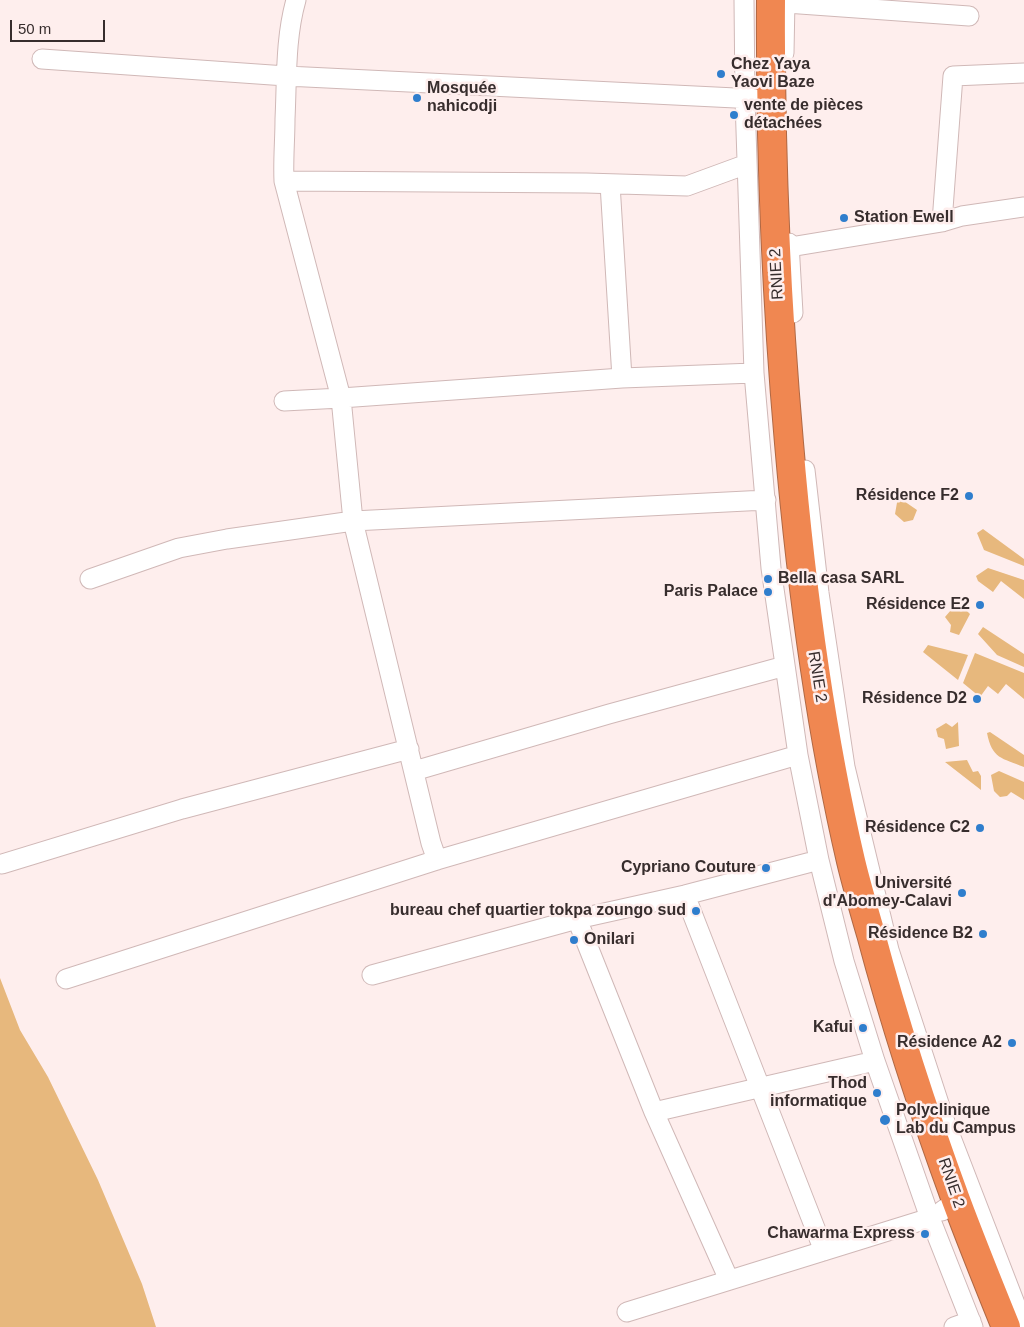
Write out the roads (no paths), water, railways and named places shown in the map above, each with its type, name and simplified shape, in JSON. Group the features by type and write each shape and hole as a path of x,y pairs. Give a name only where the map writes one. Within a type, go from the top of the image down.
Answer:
{"highway":[{"name":"RNIE 2","path":"755,0 751,100 768,371 791,617 803,712 833,862 858,958 887,1051 943,1210 1006,1327"},
{"name":"RNIE 2","path":"781,1 770,95 782,247 783,369 794,495 809,626 830,761 851,863 900,1037 972,1326"}],"street":[{"path":"296,0 291,18 286,76 284,181 341,398 353,521 431,843 437,860"},
{"path":"627,1312 824,1251 943,1210 874,1061 844,961 819,860 798,755 771,568 754,373 747,164 751,100 744,0"},
{"path":"781,1 969,16"},
{"path":"42,59 286,76 751,100"},
{"path":"942,222 954,76 1024,73"},
{"path":"284,181 687,186 747,164"},
{"path":"610,184 622,378"},
{"path":"1024,207 782,247 796,367 806,486 827,651 845,767 868,868 894,967 945,1122 1024,1327"},
{"path":"284,401 622,378 754,373"},
{"path":"90,579 180,548 226,539 353,521 766,500"},
{"path":"414,771 785,666"},
{"path":"2,864 182,809 409,749"},
{"path":"66,979 437,860 798,755"},
{"path":"372,975 577,919 684,895 819,860"},
{"path":"684,895 824,1251"},
{"path":"577,919 654,1112 729,1280"},
{"path":"654,1112 874,1061"}],"place":[{"name":"Chez Yaya Yaovi Baze","path":"721,74"},
{"name":"Mosquée nahicodji","path":"417,98"},
{"name":"vente de pièces détachées","path":"734,115"},
{"name":"Station Ewell","path":"844,218"},
{"name":"Résidence F2","path":"969,496"},
{"name":"Bella casa SARL","path":"768,579"},
{"name":"Paris Palace","path":"768,592"},
{"name":"Résidence E2","path":"980,605"},
{"name":"Résidence D2","path":"977,699"},
{"name":"Résidence C2","path":"980,828"},
{"name":"Cypriano Couture","path":"766,868"},
{"name":"Université d'Abomey-Calavi","path":"962,893"},
{"name":"bureau chef quartier tokpa zoungo sud","path":"696,911"},
{"name":"Résidence B2","path":"983,934"},
{"name":"Onilari","path":"574,940"},
{"name":"Kafui","path":"863,1028"},
{"name":"Résidence A2","path":"1012,1043"},
{"name":"Thod informatique","path":"877,1093"},
{"name":"Polyclinique Lab du Campus","path":"885,1120"},
{"name":"Chawarma Express","path":"925,1234"}]}
